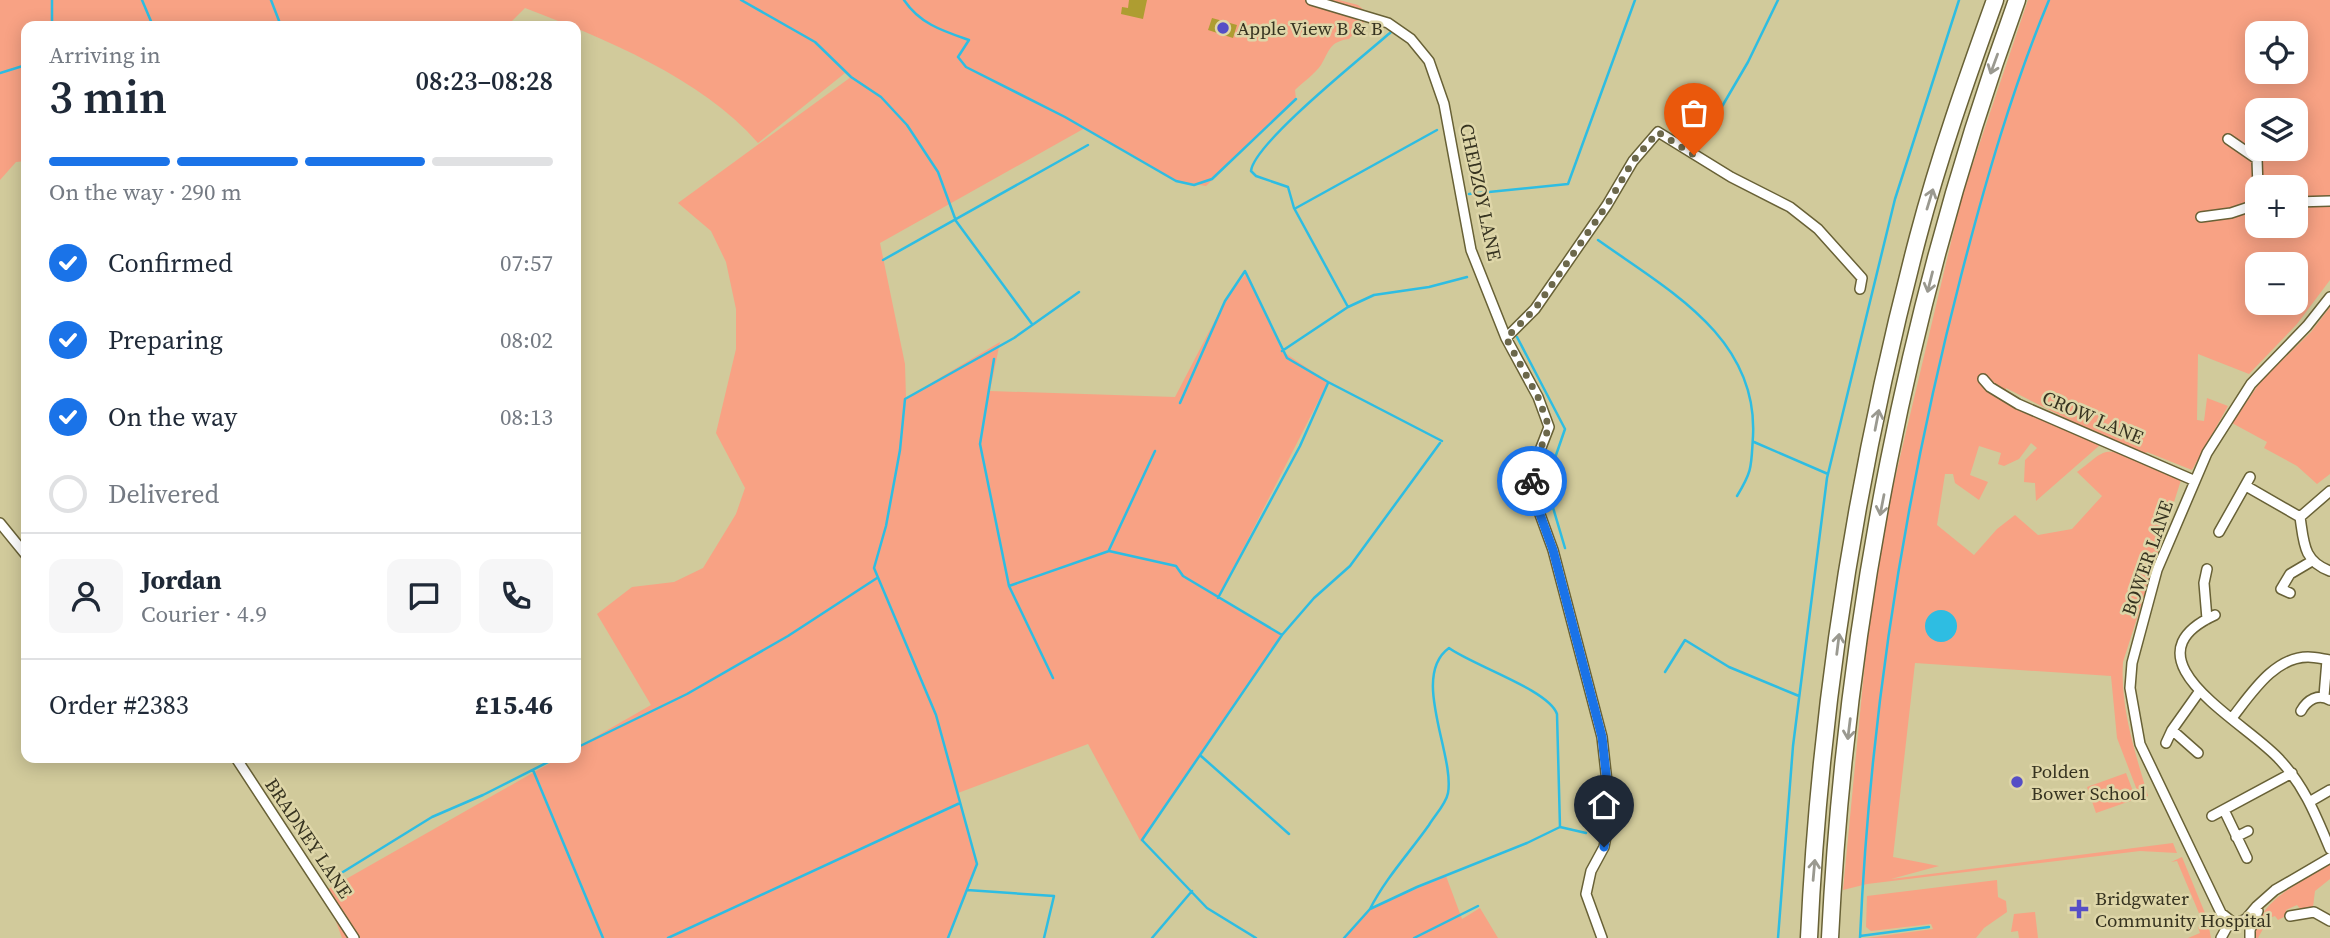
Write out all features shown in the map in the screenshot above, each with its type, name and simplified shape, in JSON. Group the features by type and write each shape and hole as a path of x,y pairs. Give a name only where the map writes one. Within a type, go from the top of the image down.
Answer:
{"highway":[{"path":"1809,938 1821,779 1845,584 1885,373 1918,235 1995,0"},
{"path":"1830,938 1847,746 1867,577 1907,374 1941,237 1977,114 2017,0"}],"street":[{"name":"CHEDZOY LANE","path":"1311,0 1388,23 1411,39 1429,61 1444,104 1471,250 1506,338 1538,397 1549,427 1530,487 1553,550 1602,737 1608,791 1608,825 1604,847 1591,871 1586,894 1602,938"},
{"path":"1506,338 1535,309 1607,205 1633,161 1658,132 1731,177 1790,207 1818,229 1862,278 1860,289"},
{"path":"2228,139 2257,159 2258,175"},
{"path":"2308,202 2330,201"},
{"path":"2201,217 2245,208"},
{"name":"BOWER LANE","path":"2250,938 2246,929 2221,913 2151,770 2134,722 2130,688 2137,643 2157,570 2193,480 2213,442 2251,384 2330,298"},
{"name":"CROW LANE","path":"1983,379 1990,387 2018,404 2193,480"},
{"path":"2218,532 2250,477"},
{"path":"2246,486 2300,517"},
{"path":"2300,517 2330,491"},
{"path":"2300,517 2306,551 2312,562 2330,571"},
{"path":"0,523 21,549"},
{"path":"2283,592 2290,574 2312,562"},
{"path":"2207,569 2204,583 2211,617 2196,623 2184,638 2180,657 2185,676 2199,692 2261,740 2292,773 2311,801 2330,849"},
{"path":"2232,718 2274,669 2290,660 2308,657 2329,660 2327,698 2315,697 2300,708"},
{"path":"2166,743 2199,692"},
{"path":"2172,730 2198,752"},
{"name":"BRADNEY LANE","path":"239,763 354,938"},
{"path":"2212,816 2292,773"},
{"path":"2311,801 2330,790"},
{"path":"2224,810 2242,856"},
{"path":"2236,837 2248,831"},
{"path":"2223,934 2246,919 2256,906 2275,890 2330,858"},
{"path":"2250,938 2255,916 2275,890"},
{"name":"BOWER LANE","path":"2214,901 2223,934"},
{"path":"2294,911 2318,913 2330,921"}],"shaded area":[{"path":"0,0 1339,0 1358,5 1370,15 1349,39 1337,42 1331,48 1318,68 1295,90 1296,99 1206,186 1176,181 1085,128 880,243 905,364 906,398 1000,342 990,391 1175,397 1225,301 1247,272 1282,351 1328,382 1218,598 1282,635 1141,842 1088,744 958,793 977,864 948,938 342,938 325,891 550,763 581,763 581,745 651,705 597,614 632,587 674,582 703,568 736,514 745,488 716,433 736,349 736,309 726,262 711,231 678,203 851,77 845,73 758,143 709,99 650,62 581,31 581,21 557,21 525,8 512,21 21,21 21,162 16,162 0,180"},
{"path":"2028,0 2330,0 2330,280 2308,309 2308,252 2245,252 2245,315 2304,315 2249,374 2198,354 2197,420 2204,421 2207,398 2228,406 2192,470 2147,452 2138,460 2181,480 2123,662 2126,713 2148,796 2140,798 2117,738 2111,676 1915,663 1893,857 1939,866 1891,879 2173,843 2177,853 2140,851 1867,884 1843,890 1870,610 1888,508 1962,196","holes":["2006,388 2109,440 2141,452 2135,459 2116,452 2104,453 2077,472 2102,496 2072,529 2038,535 2015,515 1997,529 1974,555 1937,525 1945,474 1953,474 1955,483 1979,500 1988,482 1970,475 1979,446 2001,453 1998,464 2004,466 2019,459 2031,443 2037,448 2025,460 2024,482 2035,483 2036,501 2100,445 2006,399"]},
{"path":"2330,307 2330,474 2317,484 2297,466 2264,448 2267,442 2232,423 2261,381 2311,332"},
{"path":"2126,773 2136,799 2096,813 2087,787"},
{"path":"2182,857 2207,918 2211,938 2188,938 2200,933 2198,927 2204,925 2177,861 2171,862"},
{"path":"2330,864 2330,879 2315,891 2313,907 2301,910 2297,905 2286,910 2288,915 2278,920 2275,916 2269,918 2258,938 2253,938 2257,924 2272,902 2294,885"},
{"path":"1446,876 1462,919 1480,908 1498,938 1344,938 1370,909"},
{"path":"1997,880 1998,897 2006,901 2007,912 1984,928 1976,938 1867,938 1933,929 1931,924 1871,931 1866,927 1867,896"},
{"path":"2035,912 2038,938 2019,938 2018,931 2011,932 2014,914"}],"water":[{"path":"1941,610 1952,615 1957,626 1952,637 1941,642 1930,637 1925,626 1930,615"}],"building":[{"path":"1129,0 1147,0 1143,19 1121,14 1122,7 1128,8"},
{"name":"Apple View B & B","path":"1212,18 1237,25 1233,38 1208,30"}],"waterway":[{"path":"52,0 52,21"},
{"path":"142,0 151,21"},
{"path":"271,0 279,21"},
{"path":"741,0 815,42 851,77 881,97 907,125 938,172 956,221 1032,324"},
{"path":"904,0 925,21 969,40 958,57 966,67 1065,117 1176,181 1194,185 1212,179 1296,99"},
{"path":"1469,194 1568,184 1635,0"},
{"path":"1696,151 1748,62 1778,0"},
{"path":"1778,938 1793,746 1827,478 1895,199 1959,0"},
{"path":"1860,938 1872,771 1882,688 1893,605 1923,440 1961,276 1990,171 2011,102 2049,0"},
{"path":"1348,307 1294,208 1288,187 1256,176 1251,171 1270,141 1290,121 1391,32"},
{"path":"0,73 21,67"},
{"path":"1296,208 1437,130"},
{"path":"883,260 1088,145"},
{"path":"1598,240 1679,298 1704,320 1725,344 1741,371 1751,401 1753,436 1750,468 1737,496"},
{"path":"1180,403 1225,301 1245,271 1287,358 1442,441"},
{"path":"1282,351 1348,307 1374,295 1429,287 1467,277"},
{"path":"948,938 977,864 936,715 874,568 886,526 900,450 905,399 1014,338 1079,292"},
{"path":"1517,337 1565,429 1546,484 1565,548"},
{"path":"994,359 980,444 1009,586 1053,678"},
{"path":"1218,598 1300,446 1328,383"},
{"path":"1754,442 1828,474"},
{"path":"1256,938 1207,908 1142,840 1282,635 1314,598 1350,566 1440,443"},
{"path":"1109,550 1155,451"},
{"path":"1009,586 1109,551 1176,566 1183,576 1282,635"},
{"path":"581,746 687,694 788,636 877,578"},
{"path":"1665,672 1685,640 1729,667 1799,696"},
{"path":"1370,909 1447,797 1446,758 1436,717 1433,677 1438,661 1449,648 1526,687 1551,705 1557,714 1560,827"},
{"path":"1201,756 1289,834"},
{"path":"330,880 432,817 546,763"},
{"path":"533,770 603,938"},
{"path":"668,938 960,803"},
{"path":"1344,938 1370,909 1417,887 1560,827 1586,833"},
{"path":"967,890 1054,896 1044,938"},
{"path":"1152,938 1192,891"},
{"path":"1414,938 1478,906"},
{"path":"1860,936 1929,927"}],"way so far":[{"path":"1532,481 1537,458 1549,427 1538,397 1506,338 1535,309 1607,205 1633,161 1658,132 1694,155"}],"place":[{"name":"Apple View B & B","path":"1223,28"},
{"name":"Polden Bower School","path":"2017,782"},
{"name":"Bridgwater Community Hospital","path":"2079,909"}],"route":[{"path":"1532,481 1530,487 1553,550 1602,737 1608,791 1608,825 1604,847"}]}
